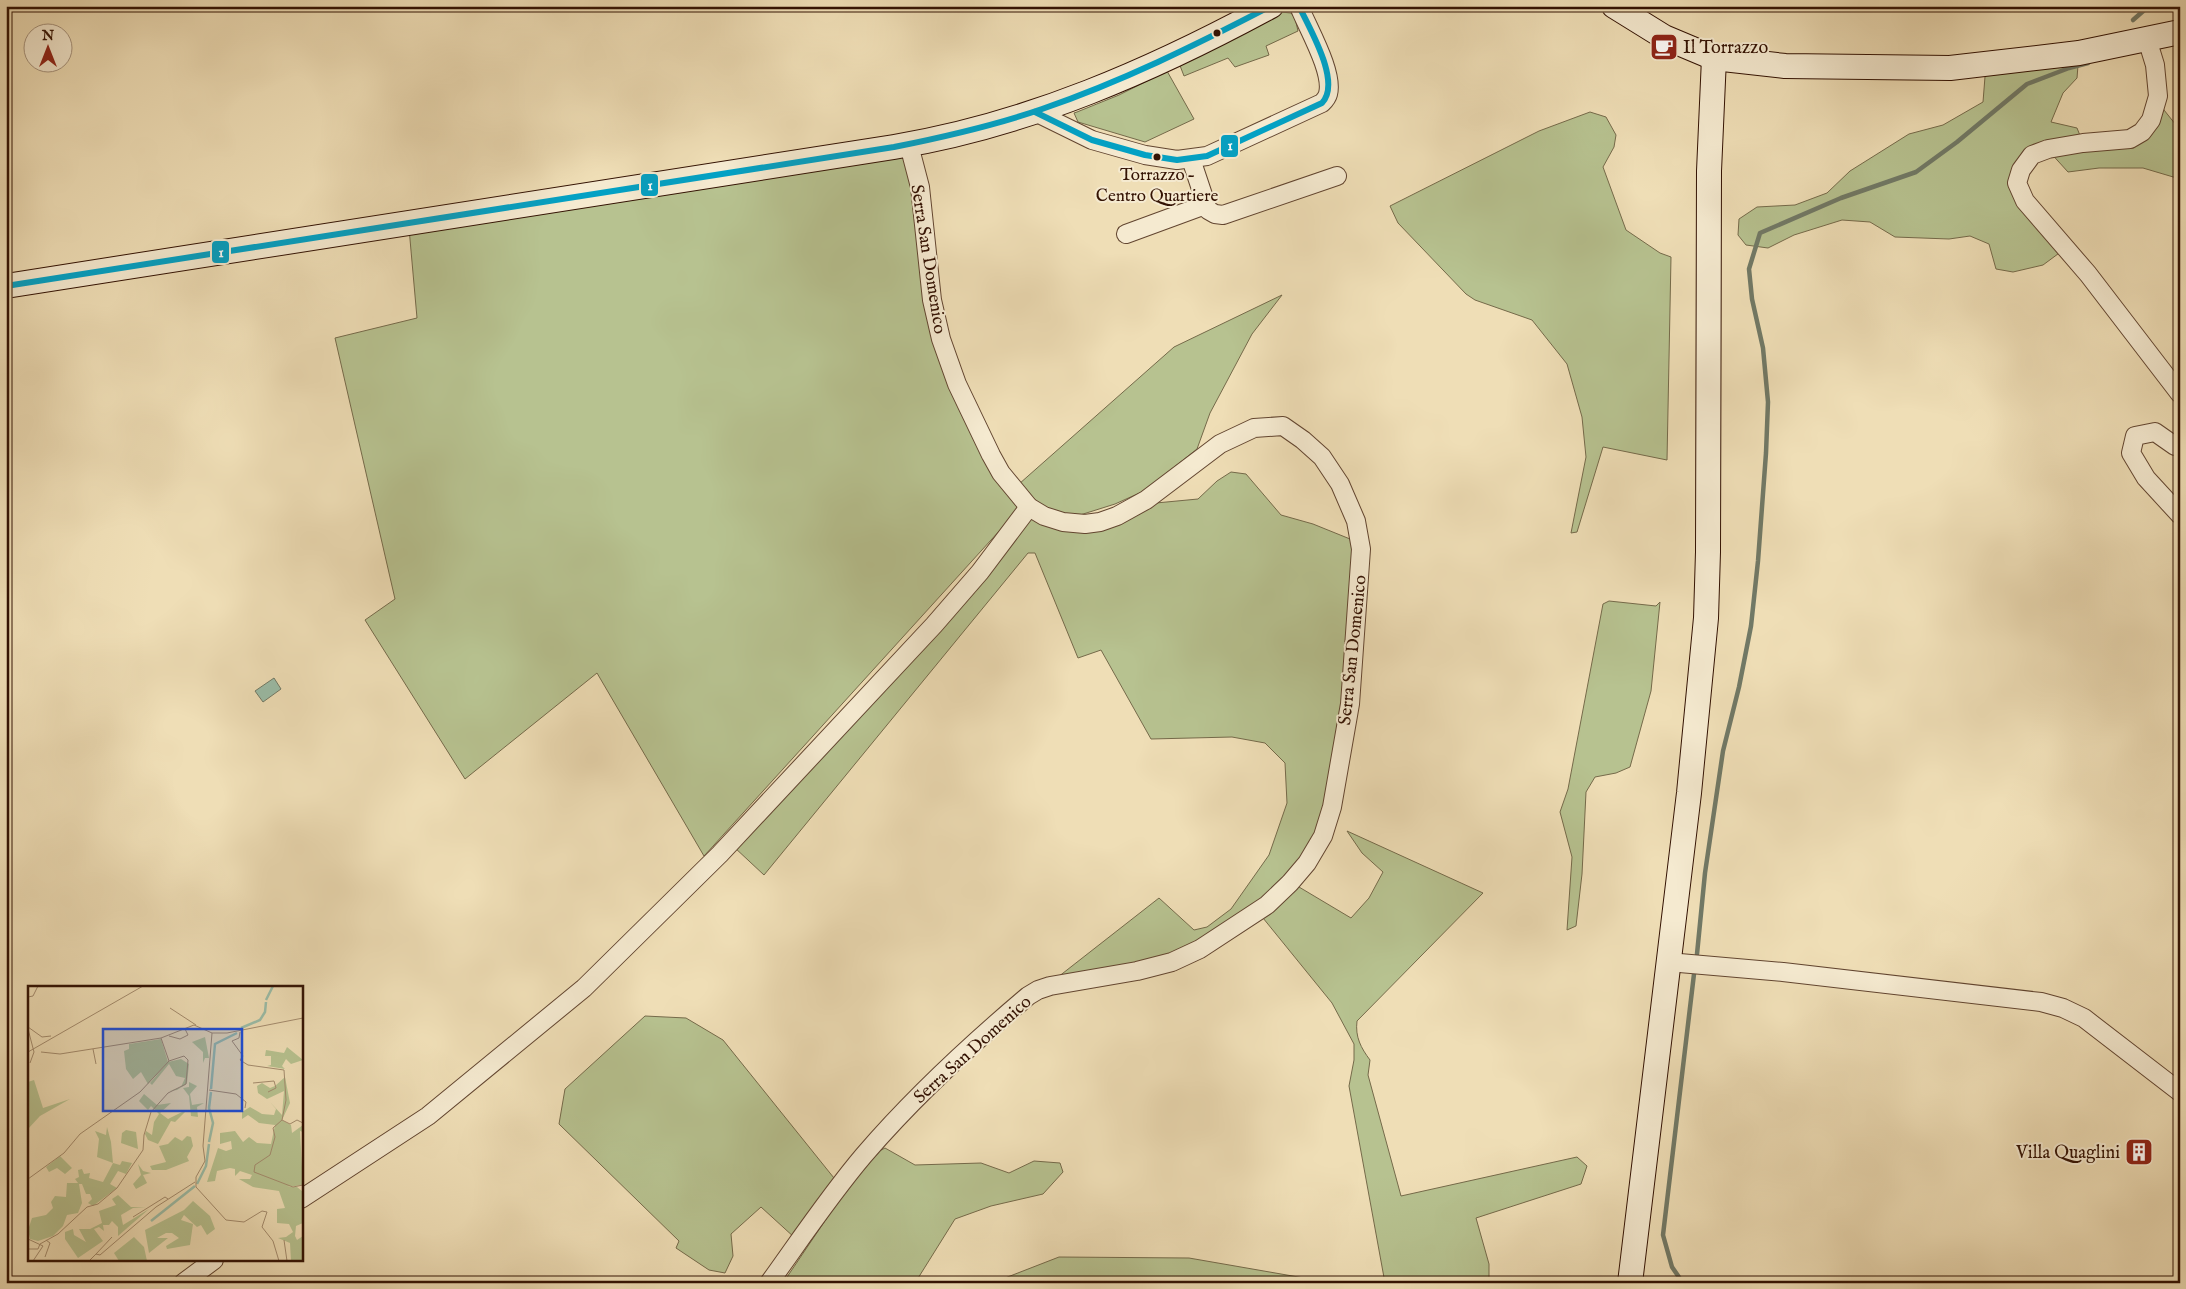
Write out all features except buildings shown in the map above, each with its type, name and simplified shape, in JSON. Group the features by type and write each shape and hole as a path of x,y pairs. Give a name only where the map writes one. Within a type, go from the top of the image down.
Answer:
{"street":[{"path":"6,286 909,145 963,133 1034,112 1144,70 1271,6"},
{"path":"1034,112 1092,140 1144,155 1177,160 1191,159 1216,152 1322,103 1329,93 1328,74 1298,6"},
{"path":"1614,6 1664,37 1714,58 1785,66 1950,68 2079,53 2180,32"},
{"path":"2147,39 2154,64 2158,96 2151,120 2142,132 2130,139 2083,144 2048,150 2032,155 2021,170 2017,184 2025,200 2088,274 2180,394"},
{"path":"1630,1283 1690,783 1706,618 1708,552 1709,171 1714,58"},
{"name":"Serra San Domenico","path":"769,1283 863,1156 897,1118 1028,996 1050,986 1137,971 1163,964 1200,949 1267,905 1296,876 1323,836 1332,807 1350,704 1362,549 1351,507 1340,484 1322,457 1283,426 1254,428 1220,444 1146,500 1117,516 1100,522 1069,523 1044,516 1029,508 1001,473 982,438 957,384 941,339 932,300 920,187 909,145"},
{"path":"1191,159 1205,205 1208,210 1215,214 1230,214 1337,176"},
{"path":"1126,234 1205,205"},
{"path":"2180,446 2175,446 2155,432 2135,436 2131,453 2146,478 2180,515"},
{"path":"302,1198 428,1116 584,988 720,854 934,626 980,572 1029,508"},
{"path":"1668,962 1784,972 2041,1002 2063,1008 2084,1018 2180,1092"},
{"path":"182,1283 211,1262"}],"shaded area":[{"path":"1281,12 1291,13 1295,18 1298,31 1266,46 1269,55 1235,67 1228,58 1184,76 1179,63"},
{"path":"2079,53 2077,78 2063,93 2051,122 2077,128 2083,143 2130,139 2158,96 2164,110 2180,130 2180,179 2143,168 2099,168 2068,172 2048,150 2017,184 2066,248 2043,265 2013,272 1996,269 1989,244 1970,236 1949,239 1895,237 1870,222 1842,220 1794,235 1768,248 1746,245 1738,235 1739,219 1757,207 1795,205 1827,193 1850,171 1909,134 1943,125 1983,102 1986,64"},
{"path":"1167,71 1194,119 1145,142 1078,122 1074,113 1119,95"},
{"path":"1590,112 1606,117 1616,135 1614,147 1603,167 1626,230 1660,253 1671,257 1667,460 1603,447 1577,532 1571,533 1586,457 1582,417 1567,364 1532,320 1475,300 1466,294 1398,223 1390,206 1539,131"},
{"path":"893,156 904,158 910,165 932,330 1021,507 704,856 597,673 465,779 365,620 395,599 335,338 417,318 409,228"},
{"path":"1282,295 1252,334 1210,413 1197,449 1144,491 1115,504 1080,515 1055,513 1032,501 1019,484 1174,347"},
{"path":"1231,472 1246,474 1281,515 1313,524 1355,541 1340,733 1316,839 1283,885 1216,934 1166,957 1058,977 1159,898 1194,930 1207,927 1231,909 1269,855 1287,803 1285,763 1265,743 1232,737 1151,739 1101,650 1078,658 1035,553 1028,553 764,875 734,847 1029,515 1056,529 1156,503 1198,499 1217,481"},
{"path":"1609,601 1656,606 1660,602 1651,691 1630,767 1616,773 1595,777 1586,792 1582,874 1576,926 1567,930 1572,857 1560,812 1568,789 1603,604"},
{"path":"274,678 281,689 263,702 255,691"},
{"path":"1347,831 1483,893 1357,1021 1361,1047 1370,1060 1368,1075 1401,1196 1577,1157 1587,1166 1581,1184 1476,1218 1489,1264 1489,1283 1385,1283 1349,1086 1354,1060 1354,1044 1332,1003 1263,918 1299,887 1351,918 1369,898 1383,872 1362,853"},
{"path":"645,1016 686,1018 723,1040 838,1183 795,1238 761,1207 731,1234 733,1256 725,1273 709,1270 676,1248 679,1241 559,1124 565,1089"},
{"path":"885,1148 915,1165 981,1163 1009,1173 1034,1161 1060,1163 1063,1172 1043,1194 991,1206 955,1219 915,1283 790,1283 785,1280 868,1157"},
{"path":"1059,1257 1189,1258 1304,1278 1302,1283 1004,1283 1005,1278"}],"waterway":[{"path":"2133,20 2149,6"},
{"path":"1697,954 1705,873 1723,751 1739,687 1751,626 1758,561 1768,402 1763,348 1752,299 1749,269 1760,233 1841,198 1916,172 1957,142 2027,84 2088,63"},
{"path":"1683,1283 1672,1267 1663,1235 1694,974"}],"transit line":[{"name":"1","path":"6,286 894,147 968,131 1042,109 1101,87 1215,35 1271,6"},
{"name":"1","path":"1035,112 1092,140 1145,155 1177,160 1207,156 1322,103 1327,94 1326,69 1322,55 1299,6"}],"place":[{"name":"Il Torrazzo","path":"1664,47"},
{"name":"Torrazzo – Centro Quartiere","path":"1157,157"},
{"name":"Villa Quaglini","path":"2139,1152"}]}
